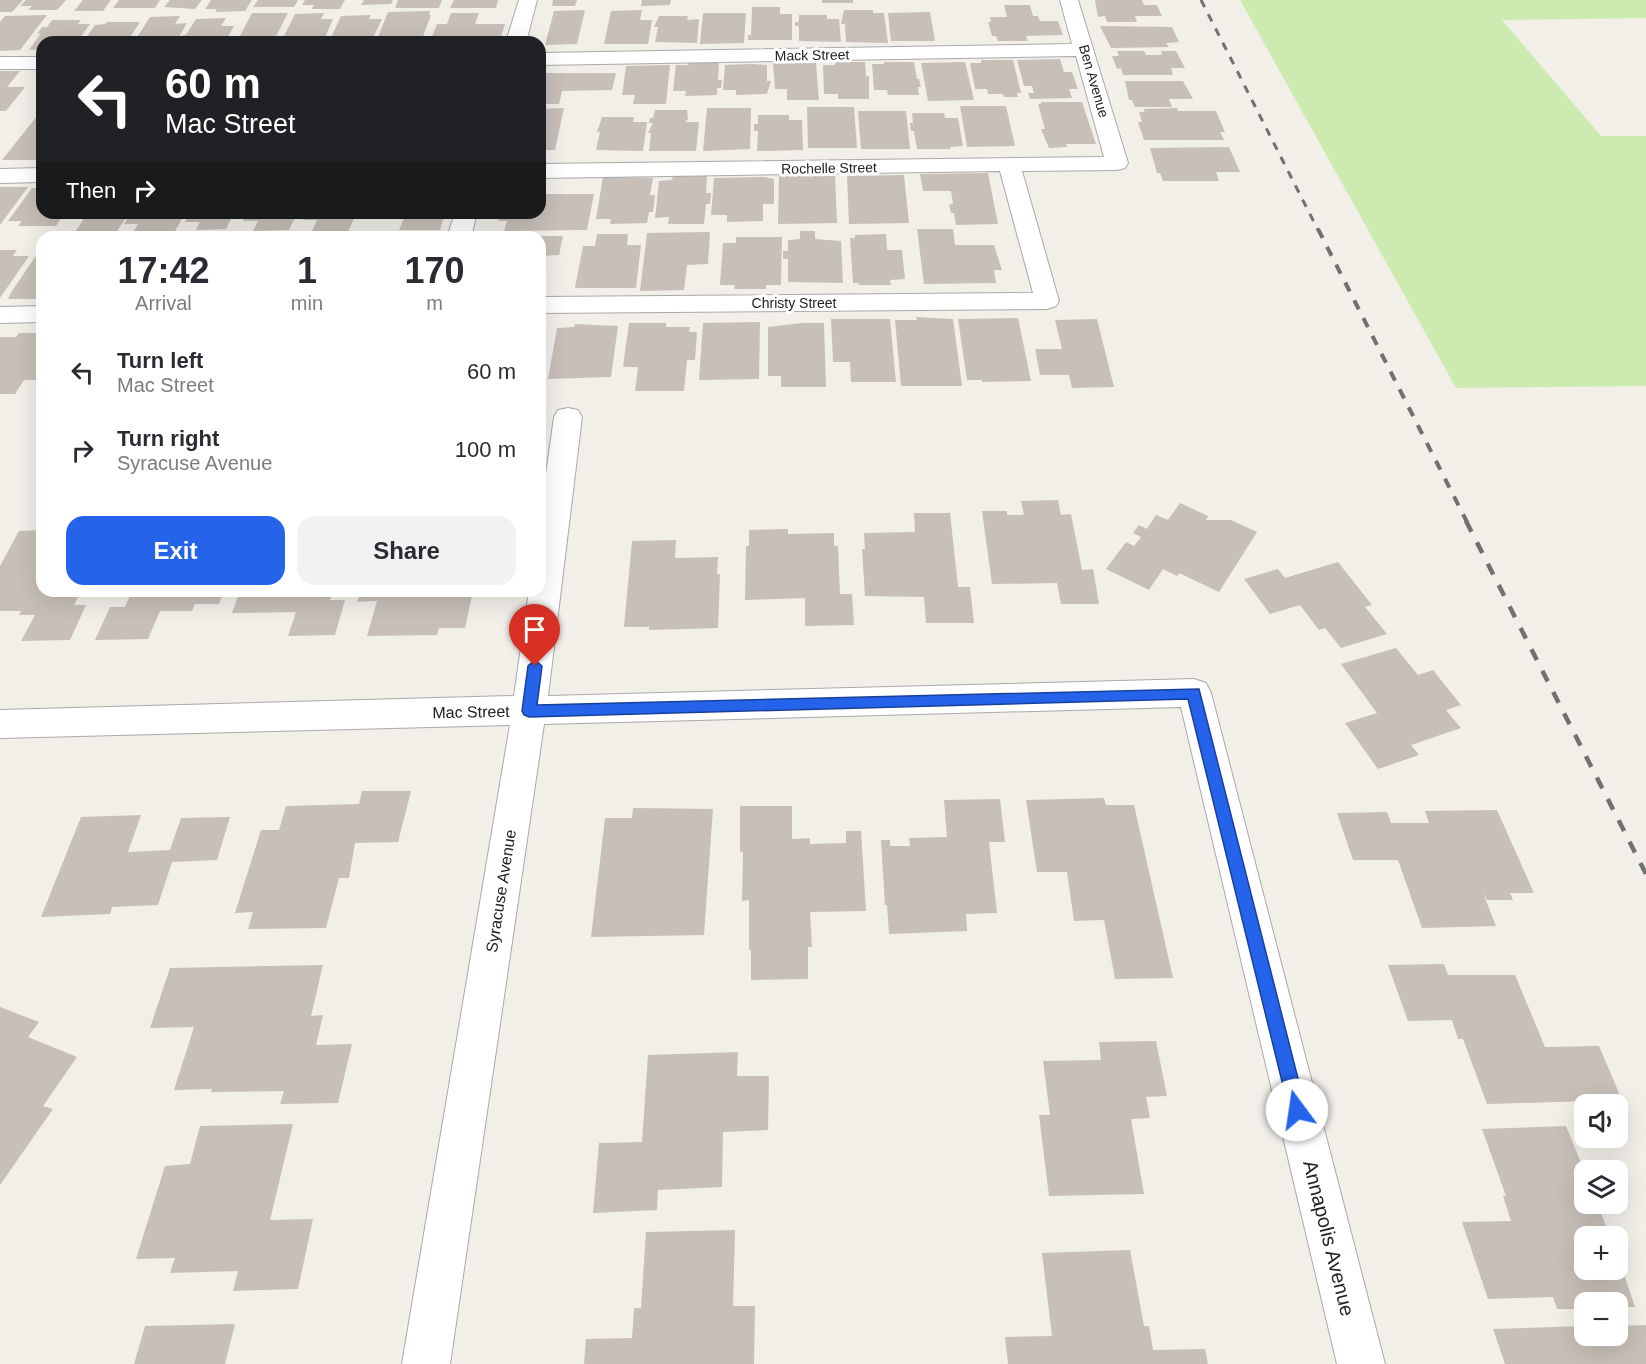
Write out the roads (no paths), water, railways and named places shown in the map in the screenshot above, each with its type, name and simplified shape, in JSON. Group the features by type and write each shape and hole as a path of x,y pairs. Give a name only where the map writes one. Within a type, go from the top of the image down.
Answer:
{"street":[{"path":"518,36 528,0"},
{"name":"Ben Avenue","path":"1069,0 1118,163"},
{"name":"Mack Street","path":"546,59 1085,50"},
{"path":"0,63 36,63"},
{"name":"Rochelle Street","path":"546,171 1118,163"},
{"name":"Christy Street","path":"546,305 1047,301 1010,166"},
{"path":"0,176 36,175"},
{"path":"0,315 36,314"},
{"name":"Syracuse Avenue","path":"546,583 568,417"},
{"name":"Syracuse Avenue","path":"426,1364 529,711 544,597"},
{"name":"Mac Street","path":"0,724 1194,693"},
{"name":"Annapolis Avenue","path":"1194,693 1361,1364"}],"railway":[{"path":"1201,0 1318,230"},
{"path":"1318,229 1467,522"},
{"path":"1466,521 1646,874"}]}
